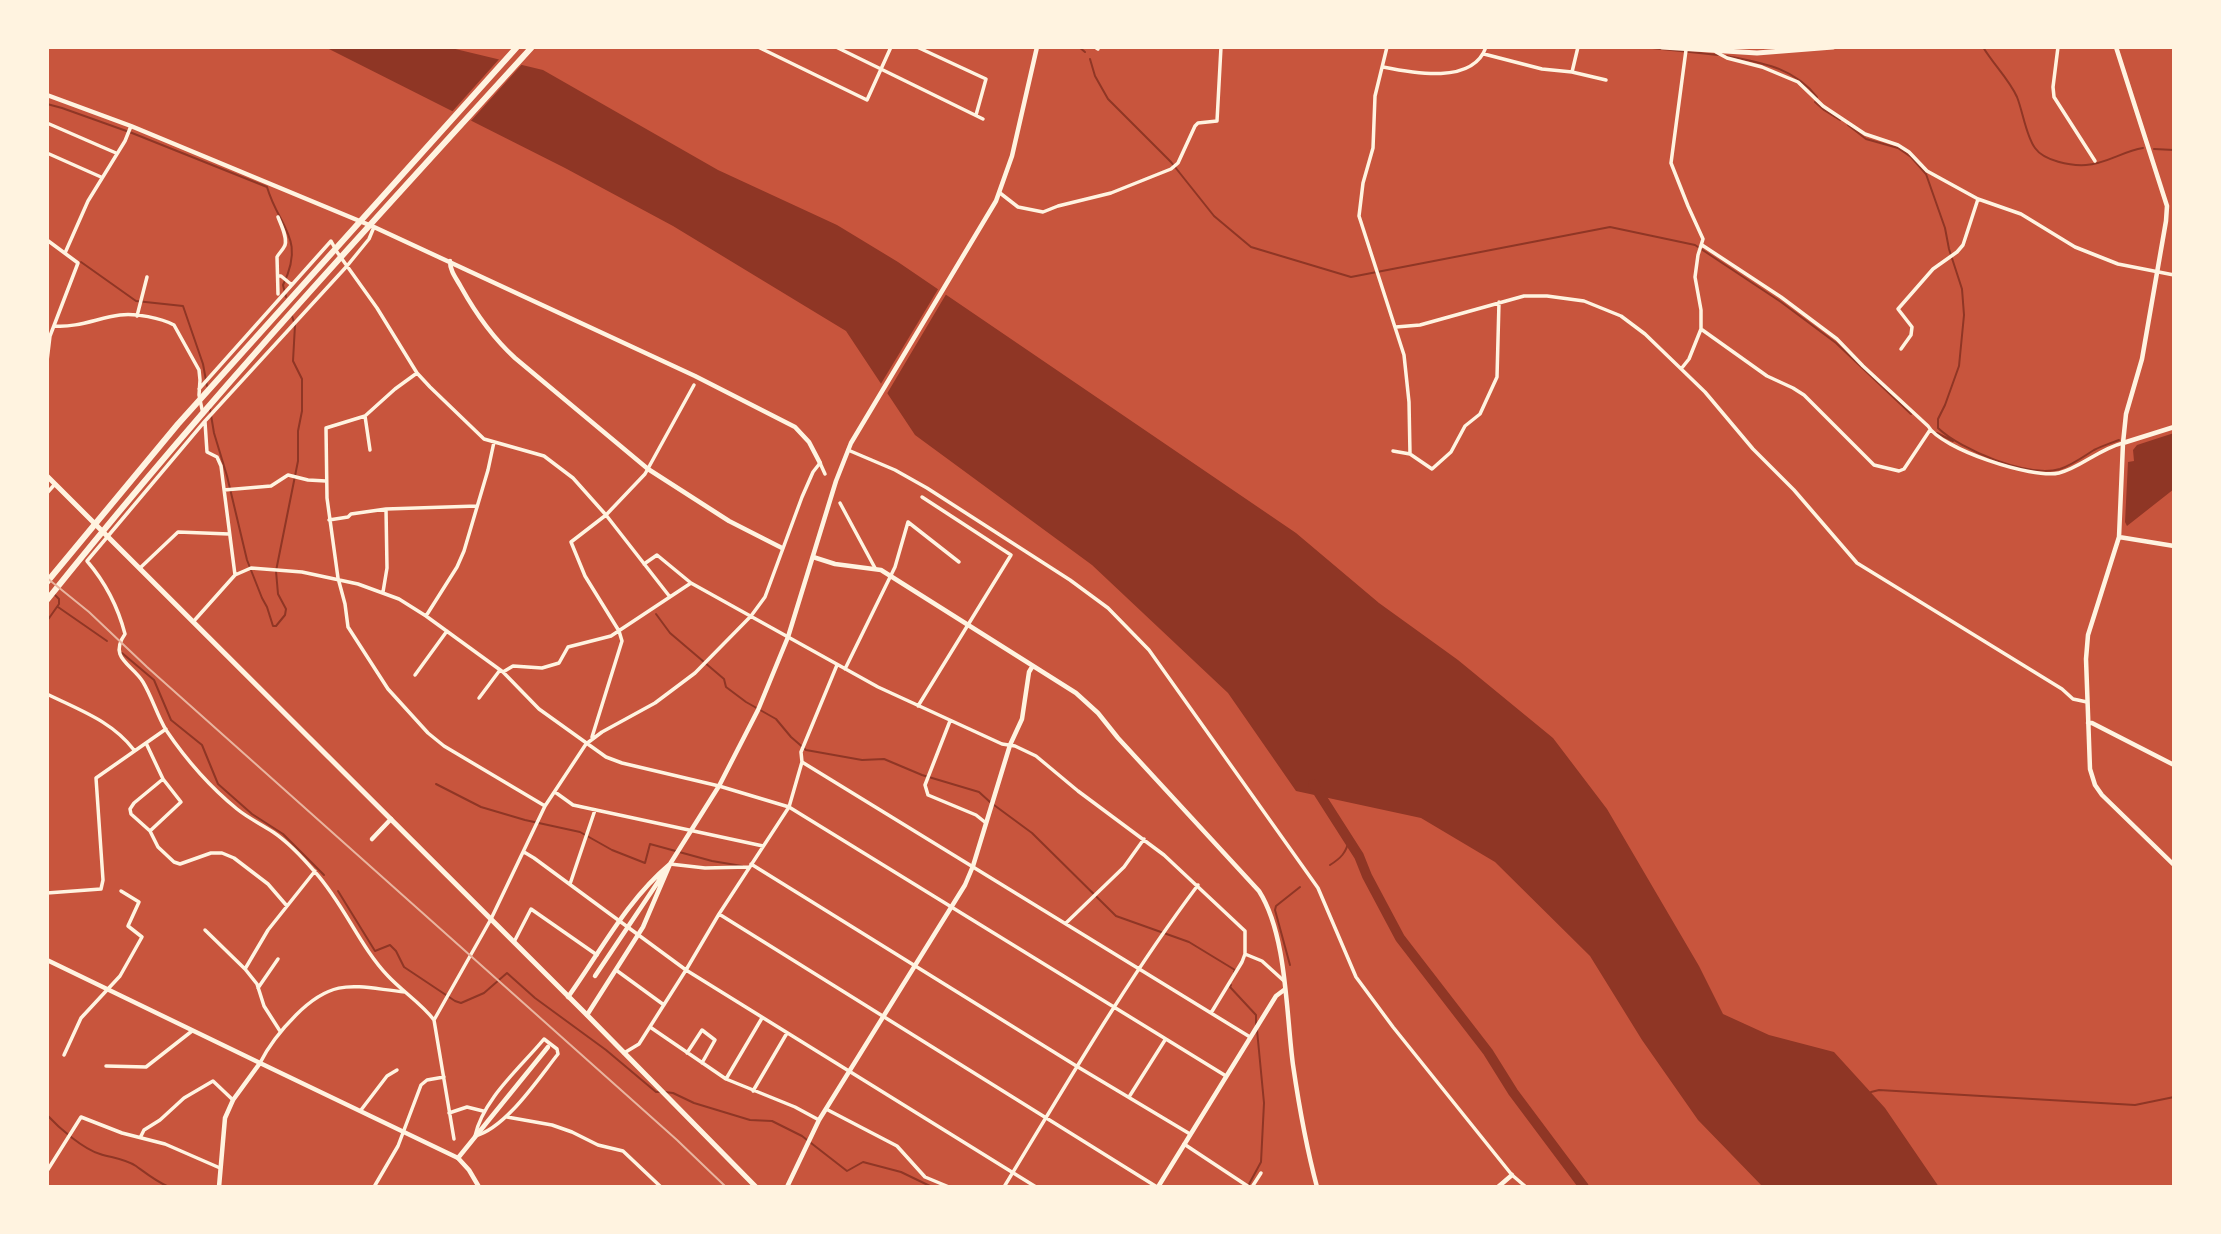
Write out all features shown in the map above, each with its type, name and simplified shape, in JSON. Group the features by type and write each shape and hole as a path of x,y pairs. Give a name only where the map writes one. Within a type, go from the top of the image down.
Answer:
{"highway":[{"path":"47,582 178,424 517,47"},
{"path":"47,600 135,491 221,392 532,47"}],"main road":[{"path":"1662,47 1757,53 1833,47"},
{"path":"47,476 756,1187"}],"street":[{"path":"836,47 983,119"},
{"path":"761,48 865,100 869,98 891,47"},
{"path":"918,47 929,49 986,79 976,115"},
{"path":"595,976 691,832 719,786 758,710 788,637 836,481 851,443 1000,193 1012,156 1037,47"},
{"path":"1000,193 1018,206 1043,212 1111,193 1171,169 1178,163 1195,126 1198,123 1217,121 1221,47"},
{"path":"1387,47 1375,96 1373,148 1363,183 1359,216 1404,355 1409,402 1410,454"},
{"path":"1383,67 1413,73 1456,72 1472,66 1484,54 1486,47"},
{"path":"1572,72 1578,47"},
{"path":"2058,47 2054,97 2095,161"},
{"path":"2116,47 2166,206 2142,359 2126,414 2119,537 2090,623 2086,659 2090,769 2098,790 2174,866"},
{"path":"1681,369 1689,359 1701,329 1701,310 1695,277 1703,239 1671,163 1686,50"},
{"path":"1716,52 1798,82 1823,106 1865,134 1905,149 1927,171 1978,199 2021,214 2052,235 2095,256 2118,264 2174,275"},
{"path":"1484,54 1542,69 1572,72 1605,80"},
{"path":"47,94 374,227 695,376 789,423 805,436 825,474"},
{"path":"47,122 116,153"},
{"path":"65,253 88,201 131,126"},
{"path":"47,153 101,177"},
{"path":"1901,349 1911,335 1912,327 1898,309 1933,269 1963,245 1978,199"},
{"path":"278,217 286,244 278,255 278,294"},
{"path":"374,227 369,239 346,266 205,421 87,561 105,586 122,622 125,634 119,645 120,656 139,676 166,729 206,780 226,800 276,834 315,871 332,891 388,976 434,1020 454,1139"},
{"path":"47,240 79,263 48,342 47,361"},
{"path":"199,389 331,241 417,373 484,439 530,451 556,464 573,478 606,515 670,597"},
{"path":"1702,245 1782,297 1836,339 1934,435 1983,459 2038,473 2061,473 2100,451 2174,427"},
{"path":"450,261 451,268 472,306 497,342 648,469 729,521 782,548"},
{"path":"278,276 292,285"},
{"path":"137,316 147,278"},
{"path":"1396,327 1420,325 1524,296 1584,300 1621,316 1645,334 1705,392 1857,563 2062,688 2073,699 2087,702"},
{"path":"1393,451 1410,454 1432,469 1451,452 1465,426 1480,414 1497,377 1499,302"},
{"path":"54,326 68,326 121,315 174,325 198,370 207,452 217,457 221,466 235,575"},
{"path":"1701,329 1767,376 1804,396 1874,465 1899,471 1905,469 1930,430"},
{"path":"417,373 395,388 365,416 326,428 326,481 330,520 348,627 388,689 428,733 444,747 545,806"},
{"path":"592,739 621,646 619,631 585,576 572,546 573,539 606,515 648,469 694,385"},
{"path":"365,416 370,450"},
{"path":"426,616 457,567 494,442"},
{"path":"848,450 911,479 1060,573 1108,608 1149,650 1318,888 1356,977 1401,1038 1512,1175 1526,1187"},
{"path":"434,1020 491,919 545,806 586,744 655,703 695,673 751,616 765,597 802,497 820,463"},
{"path":"224,490 271,486 288,475 326,481"},
{"path":"47,493 55,484"},
{"path":"918,706 1011,555 922,497"},
{"path":"840,503 875,568"},
{"path":"330,520 386,509 477,506"},
{"path":"383,592 387,568 386,509"},
{"path":"845,669 891,576 908,522 959,562"},
{"path":"140,568 178,532 229,534"},
{"path":"2119,537 2174,546"},
{"path":"644,564 657,555 691,583 845,669 918,706 1035,756 1144,839 1198,885 1245,931 1245,954 1211,1013"},
{"path":"813,557 835,564 875,568 891,576 1076,693 1092,707 1259,891 1267,907 1281,955 1300,1115 1317,1187"},
{"path":"193,622 235,575 251,568 338,578 399,599 501,671 532,703 606,757 789,807 1226,1076"},
{"path":"479,698 501,671 513,666 542,668 559,663 568,647 619,631 691,583"},
{"path":"415,675 447,631"},
{"path":"624,1053 639,1044 789,807 802,762 801,752 837,664"},
{"path":"787,1187 825,1109 885,1017 965,885 1010,745 1022,719 1032,667"},
{"path":"47,694 108,723 134,750"},
{"path":"950,720 925,785 928,795 976,815 986,823"},
{"path":"2088,723 2174,765"},
{"path":"47,893 101,889 103,880 96,778 166,729"},
{"path":"145,742 163,779 181,802 150,831"},
{"path":"802,762 1251,1037"},
{"path":"163,779 130,809 131,814 150,831 158,847 180,864 216,852 234,858 268,884 288,906"},
{"path":"555,792 573,805 763,846"},
{"path":"570,884 595,810"},
{"path":"372,839 391,819"},
{"path":"1066,923 1124,867 1144,839"},
{"path":"524,852 687,970 1036,1187"},
{"path":"587,1015 639,934 670,864"},
{"path":"568,996 630,904 653,878 670,864 705,868 750,865 1191,1134"},
{"path":"245,969 268,930 315,871"},
{"path":"1004,1187 1113,1008 1160,936 1198,885"},
{"path":"64,1055 81,1018 120,976 142,937 128,926 139,902 121,891"},
{"path":"514,942 531,909 597,955"},
{"path":"719,914 1157,1187 1276,996 1285,989"},
{"path":"205,930 245,969 280,1031"},
{"path":"1245,954 1262,961 1284,981"},
{"path":"258,988 278,959"},
{"path":"47,960 458,1158 479,1187"},
{"path":"615,970 664,1005"},
{"path":"219,1187 225,1118 233,1100 280,1031 311,1000 333,989 376,987 407,992"},
{"path":"726,1079 762,1017"},
{"path":"650,1027 726,1079 795,1107 819,1120"},
{"path":"687,1053 702,1030 715,1040 702,1063"},
{"path":"106,1066 146,1067 192,1031"},
{"path":"753,1091 787,1033"},
{"path":"544,1039 556,1049 558,1055 507,1117 493,1130 475,1136 483,1111 544,1039"},
{"path":"1129,1097 1165,1040"},
{"path":"458,1158 548,1047"},
{"path":"361,1110 387,1076 397,1070"},
{"path":"374,1187 391,1161 405,1131 421,1085 427,1080 444,1077"},
{"path":"141,1136 144,1130 160,1120 184,1098 213,1081 233,1100"},
{"path":"449,1113 467,1107 483,1111"},
{"path":"825,1109 897,1146 925,1177 949,1187"},
{"path":"47,1171 81,1116 122,1133 141,1136 191,1154 220,1168"},
{"path":"507,1117 552,1125 598,1145 623,1151 661,1187"},
{"path":"1184,1144 1250,1187 1261,1173"},
{"path":"1498,1187 1512,1175"}],"shaded area":[{"path":"325,47 447,47 543,70 718,170 837,225 898,262 1296,533 1379,603 1458,660 1553,738 1607,809 1699,966 1723,1014 1769,1035 1834,1052 1885,1108 1939,1187 1763,1187 1698,1120 1642,1040 1590,956 1495,862 1421,818 1296,791 1228,693 1092,565 915,435 846,331 673,226 565,168"},
{"path":"2174,433 2174,489 2127,526 2128,462 2134,461 2133,450 2137,445"}],"pier":[{"path":"501,57 524,62 469,123 450,114"},
{"path":"940,286 948,291 885,397 879,387"}],"waterway":[{"path":"1079,47 1085,52"},
{"path":"1643,47 1718,55"},
{"path":"1983,47 2014,90 2027,131 2039,153 2073,165 2086,165 2143,148"},
{"path":"1727,56 1765,64 1787,73 1798,79 1817,97"},
{"path":"1090,59 1095,76 1108,99 1171,162 1214,216 1251,247 1351,277 1610,227 1695,245 1781,302 1836,343 1911,414"},
{"path":"1815,102 1840,120"},
{"path":"47,104 132,133 267,187 291,244 292,256 283,285 286,297"},
{"path":"1848,125 1866,139 1898,148 1911,157 1926,174 1945,228 1962,289 1964,315 1959,366 1938,419 1938,428 1978,453 2013,466 2047,471 2060,469 2119,440"},
{"path":"2154,149 2174,150"},
{"path":"81,262 136,301 183,306 203,364 207,386"},
{"path":"210,409 247,560 273,626 276,626 285,615 286,609 278,594 276,571 298,461 298,431 302,411 302,379 293,361 295,325 292,316"},
{"path":"1937,433 1953,441"},
{"path":"47,621 59,604 59,599 54,594"},
{"path":"58,607 107,641"},
{"path":"656,614 670,633 724,679 726,687 776,719 806,750 862,760 884,759 922,775 979,792 990,802"},
{"path":"122,653 154,680 171,720 202,745 218,784 252,814 283,834 324,875"},
{"path":"436,784 481,807 580,832 612,850 645,863 650,844 712,861 742,866"},
{"path":"1313,784 1359,856 1400,938 1488,1052 1513,1092 1584,1187"},
{"path":"994,805 1032,833 1116,916 1189,942 1235,970 1234,972"},
{"path":"1330,865 1343,855 1349,840"},
{"path":"1290,965 1275,910 1276,906 1300,887"},
{"path":"338,891 375,951 390,945 404,967 455,1001 461,1003 484,993 507,973 535,998 606,1050 656,1092 660,1092"},
{"path":"1231,985 1256,1015 1256,1025"},
{"path":"1248,1186 1261,1162 1264,1103 1257,1030"},
{"path":"1871,1092 1879,1090 2135,1105 2174,1097"},
{"path":"665,1092 750,1120 772,1121 802,1136 847,1171 863,1162 901,1172 932,1187"},
{"path":"47,1115 86,1148 132,1164 169,1187"}],"railway":[{"path":"47,578 89,612 726,1187"}]}
